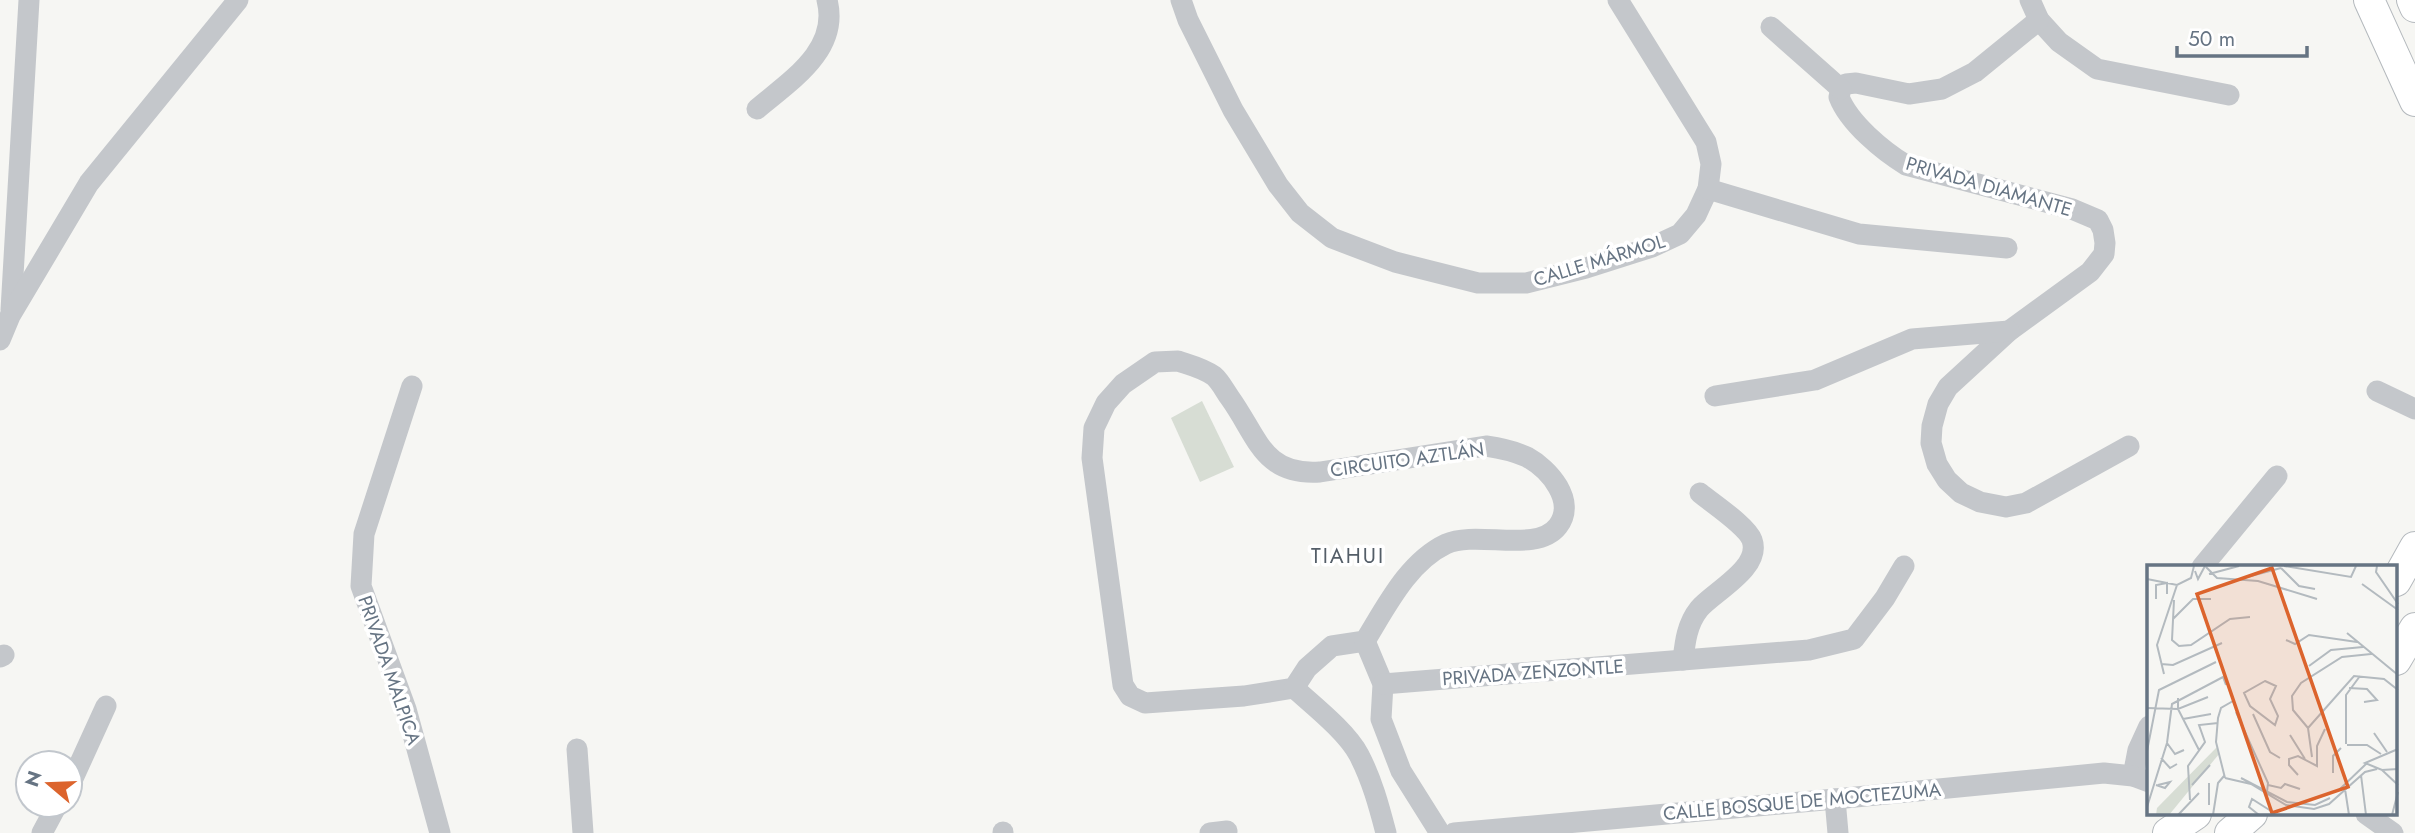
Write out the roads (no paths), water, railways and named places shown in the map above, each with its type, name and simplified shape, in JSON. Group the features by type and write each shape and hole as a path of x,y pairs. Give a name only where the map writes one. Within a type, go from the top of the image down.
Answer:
{"street":[{"path":"10,316 29,0"},
{"path":"0,340 10,316 89,183 238,0"},
{"path":"757,109 809,66 827,36 830,9 827,0"},
{"name":"CALLE MÁRMOL","path":"1181,0 1188,20 1233,110 1278,185 1300,213 1332,238 1395,262 1478,283 1525,282 1586,268 1652,247 1680,234 1696,215 1708,189 1710,164 1706,142 1618,0"},
{"path":"2030,0 2039,20 2059,42 2097,69 2229,95"},
{"path":"2369,0 2415,101"},
{"path":"2412,0 2415,6"},
{"path":"1841,89 1856,83 1909,93 1942,89 1975,72 2039,20"},
{"name":"PRIVADA DIAMANTE","path":"1771,27 1841,89 1839,97 1848,113 1887,153 1906,165 2072,209 2098,220 2105,243 2104,254 2090,272 2009,331 1948,387 1938,404 1931,443 1937,464 1947,480 1961,493 1980,502 2006,508 2026,503 2129,446"},
{"path":"1708,189 1859,234 2007,248"},
{"path":"1714,396 1815,380 1912,339 2009,331"},
{"name":"CIRCUITO AZTLÁN","path":"1294,688 1244,696 1145,703 1130,696 1122,685 1092,458 1094,428 1106,403 1123,384 1156,362 1178,362 1198,367 1216,377 1247,422 1266,457 1284,468 1303,473 1320,472 1486,446 1509,450 1528,458 1547,473 1563,494 1565,509 1560,524 1552,532 1526,541 1475,538 1447,544 1423,559 1402,584 1365,641"},
{"name":"PRIVADA MALPICA","path":"412,386 364,534 361,586 407,709 440,833"},
{"path":"2377,391 2415,409"},
{"path":"2204,565 2277,476"},
{"path":"1683,660 1686,635 1699,610 1739,575 1753,555 1752,539 1743,528 1700,493"},
{"path":"2398,577 2415,547"},
{"name":"PRIVADA ZENZONTLE","path":"1383,684 1809,650 1854,639 1885,598 1904,566"},
{"path":"2398,657 2415,628"},
{"path":"1386,833 1378,799 1358,753 1324,715 1294,688 1307,668 1332,646 1365,641 1383,684 1381,719 1401,771 1440,833"},
{"path":"84,754 106,706"},
{"path":"2141,779 2138,750 2147,730"},
{"path":"577,749 583,833"},
{"name":"CALLE BOSQUE DE MOCTEZUMA","path":"1454,833 1633,825 1835,799 2104,773 2141,779"},
{"path":"1835,799 1838,833"},
{"path":"2168,833 2191,816"},
{"path":"2230,833 2250,816"},
{"path":"2369,816 2393,833"}],"district":[{"name":"TIAHUI","path":"1348,556"}]}
